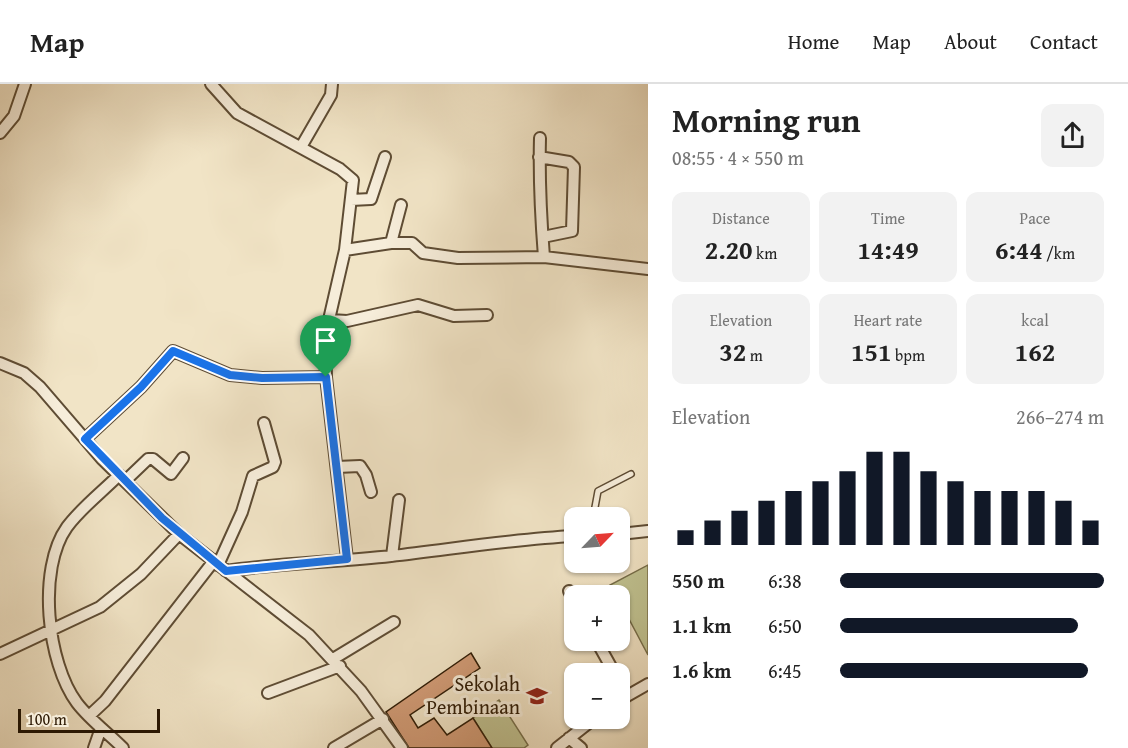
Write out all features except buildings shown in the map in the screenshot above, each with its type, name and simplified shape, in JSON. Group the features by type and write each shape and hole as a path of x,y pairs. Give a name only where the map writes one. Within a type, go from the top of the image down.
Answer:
{"street":[{"path":"0,133 14,116 25,84"},
{"path":"211,84 237,113 301,147 353,180 345,250 325,337 326,377 347,559"},
{"path":"301,147 331,95 332,84"},
{"path":"540,138 544,257"},
{"path":"539,157 569,162 574,167 572,231 543,237"},
{"path":"351,200 371,199 385,158"},
{"path":"391,243 401,205"},
{"path":"345,250 391,243 414,244 420,252 458,258 544,257 648,269"},
{"path":"330,320 347,321 418,305 454,316 487,315"},
{"path":"85,439 141,387 173,351 230,375 262,378 326,377"},
{"path":"0,363 24,373 36,382 85,439 179,534 309,635 336,662 383,719 402,748"},
{"path":"88,717 105,701 219,566 242,512 253,476 269,470 275,462 264,423"},
{"path":"123,748 88,717 75,702 66,683 50,631 48,596 56,548 67,527 122,478 148,459 153,459 171,474 183,458"},
{"path":"337,467 360,466 366,475 371,492"},
{"path":"392,556 399,500"},
{"path":"630,533 648,531"},
{"path":"0,654 100,608 141,573 179,534"},
{"path":"219,566 392,556 514,539 564,536"},
{"path":"267,693 336,662 394,622"},
{"path":"630,694 648,684"},
{"path":"334,748 383,719"},
{"path":"94,748 101,728"},
{"path":"557,748 581,729"},
{"path":"569,738 581,748"}],"lane":[{"path":"595,507 598,491 630,474"}],"green space":[{"path":"648,565 648,655 630,621 630,585 610,585"},
{"path":"499,700 528,745 524,748 492,748 473,718"}],"place":[{"name":"Sekolah Pembinaan","path":"537,696"}],"route":[{"path":"173,351 230,375 262,378 326,377 347,559 226,571 179,534 102,459 85,439 141,387 173,351"}]}
